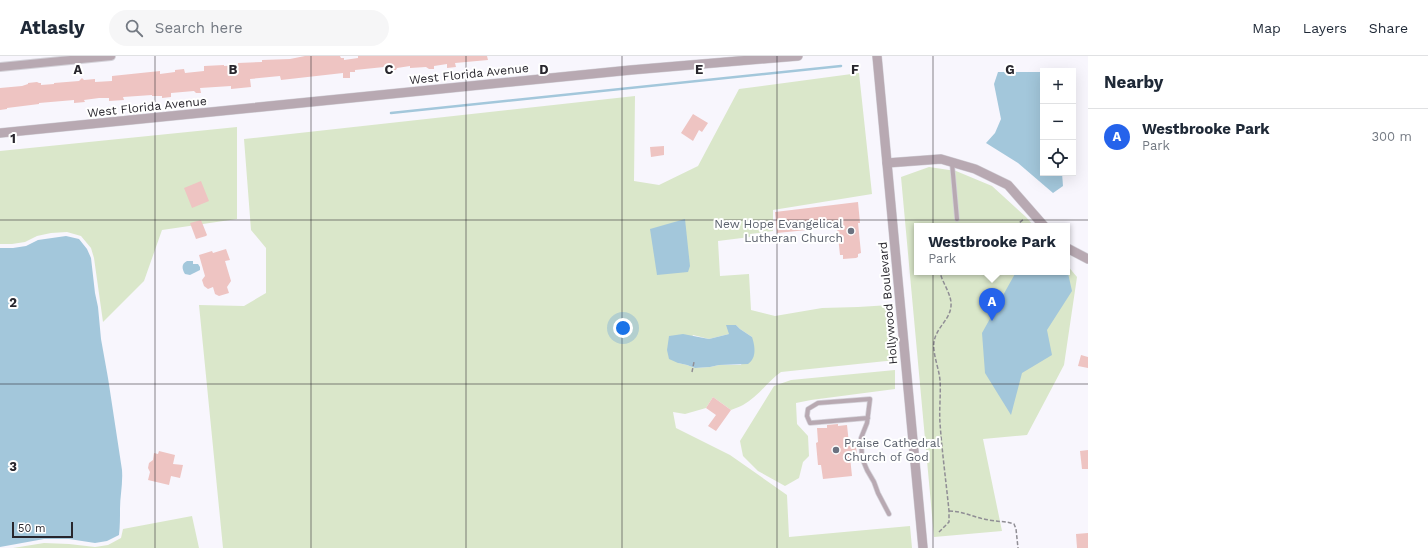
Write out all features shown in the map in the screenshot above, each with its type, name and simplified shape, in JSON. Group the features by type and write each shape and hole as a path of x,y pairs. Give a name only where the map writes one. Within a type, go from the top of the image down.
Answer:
{"street":[{"path":"0,67 111,56"},
{"name":"West Florida Avenue","path":"0,134 631,70 798,56"},
{"name":"Hollywood Boulevard","path":"877,56 923,548"},
{"path":"887,163 941,159 976,169 1008,185 1041,223"},
{"path":"1070,250 1088,259"}],"lane":[{"path":"952,162 957,219"},
{"path":"868,418 810,422 808,409 818,403 870,399 868,418 867,424 861,438 862,458 889,514"}],"path":[{"path":"1020,223 1024,220"},
{"path":"939,532 949,522 940,423 940,381 934,350 934,342 937,332 951,311 951,300 941,275"},
{"path":"692,372 694,362"},
{"path":"948,511 956,511 990,520 1001,520 1014,524 1018,548"}],"green space":[{"path":"859,73 872,194 773,210 773,231 750,234 750,237 718,241 720,276 749,274 751,310 775,316 822,308 890,305 896,360 781,372 742,406 731,410 713,397 706,408 685,414 673,412 676,428 730,455 787,495 789,537 910,526 912,548 223,548 199,305 244,306 266,293 266,248 251,230 244,139 635,96 634,181 659,185 698,166 739,89","holes":["736,325 752,337 741,365 719,365 695,368 678,363 693,335 709,339 729,334"]},
{"path":"237,127 237,219 162,230 144,281 103,322 94,258 91,248 81,236 67,232 51,233 37,236 25,242 0,244 0,151"},
{"path":"929,167 956,171 992,186 1031,223 914,223 914,275 1070,275 1070,269 1077,277 1064,365 1027,435 983,439 1002,531 934,537 901,177"},
{"path":"895,370 895,389 796,403 797,424 808,436 809,456 803,462 799,478 785,486 758,471 743,456 740,441 774,386 791,380"},
{"path":"192,516 199,548 13,548 44,543 95,547 108,545 121,538 123,529"}],"water":[{"path":"998,72 1040,72 1040,176 1062,176 1063,186 1053,193 1018,163 986,143 995,133 1001,119 994,84"},
{"path":"685,219 690,266 688,272 657,275 650,229"},
{"path":"66,236 79,239 87,249 91,258 101,339 122,470 119,535 107,541 95,543 69,539 44,539 0,547 0,248 26,246 38,240"},
{"path":"187,261 193,261 193,264 198,264 200,270 190,275 185,274 183,267"},
{"path":"1014,275 1068,275 1072,291 1047,330 1052,355 1022,373 1011,415 985,373 982,333"},
{"path":"726,325 736,325 752,337 754,344 754,355 753,359 748,364 695,368 669,359 667,350 669,336 683,334 709,339 729,334"}],"building":[{"path":"305,56 340,56 341,58 344,58 344,60 358,58 358,56 487,56 488,60 455,63 456,67 447,68 447,64 434,66 434,69 429,69 426,67 410,68 410,66 385,71 384,67 355,70 355,72 350,72 350,78 343,78 343,73 281,80 280,76 250,79 251,87 231,89 231,86 200,88 201,93 196,93 194,91 171,93 171,97 162,98 162,96 152,95 123,97 124,100 109,101 109,98 99,98 84,100 85,102 74,103 74,100 39,103 0,110 0,88 22,86 28,83 37,82 41,83 41,85 54,84 79,81 82,78 84,80 95,79 95,82 112,81 112,76 160,71 160,74 184,69 185,73 204,71 204,66 238,65 238,63 262,62 262,60 290,59"},
{"path":"693,114 708,123 702,132 699,130 693,141 681,133"},
{"path":"664,146 664,155 651,157 650,147"},
{"path":"201,181 209,201 192,208 184,188"},
{"name":"New Hope Evangelical Lutheran Church","path":"858,202 860,223 858,223 861,253 858,254 858,257 856,258 843,259 843,255 840,255 837,227 777,233 775,212"},
{"path":"201,220 207,235 196,239 190,223"},
{"path":"226,249 230,260 225,261 231,281 227,287 229,293 219,296 215,294 213,287 208,289 204,286 202,280 205,276 199,255"},
{"path":"1081,355 1088,357 1088,368 1078,366"},
{"path":"713,397 731,410 716,431 708,426 716,415 706,408"},
{"name":"Praise Cathedral Church of God","path":"838,424 838,426 847,425 849,444 856,443 857,457 850,457 852,476 823,479 821,465 818,465 816,443 818,442 817,428 827,428 827,425"},
{"path":"1088,450 1088,469 1082,469 1080,451"},
{"path":"159,451 175,455 173,464 183,465 180,478 171,476 169,485 148,480 150,472 148,468 149,463 153,460 154,453 158,454"},
{"path":"1088,533 1088,548 1077,548 1076,534"}],"waterway":[{"path":"391,113 841,66"}],"place":[{"name":"New Hope Evangelical Lutheran Church","path":"851,231"},
{"name":"Westbrooke Park","path":"992,321"},
{"name":"Praise Cathedral Church of God","path":"836,450"}]}
